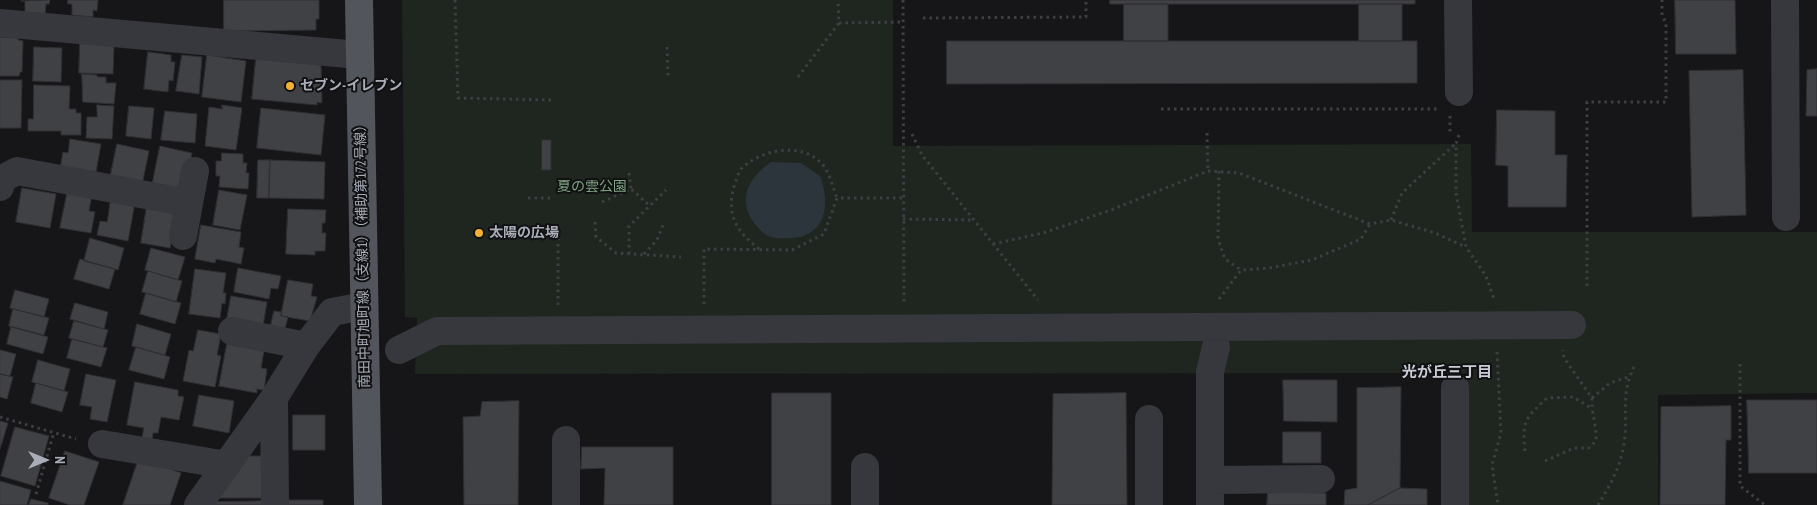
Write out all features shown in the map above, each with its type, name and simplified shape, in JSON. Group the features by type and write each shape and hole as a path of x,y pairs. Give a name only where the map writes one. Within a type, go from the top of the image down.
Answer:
{"main road":[{"name":"南田中町旭町線（支線1）（補助第172号線）","path":"359,0 368,505"}],"street":[{"path":"0,18 1,0"},
{"path":"1449,101 1458,0"},
{"path":"1785,0 1786,218"},
{"path":"0,23 360,55"},
{"path":"183,236 196,170"},
{"path":"0,187 2,179 17,171 189,202"},
{"path":"198,505 274,398 306,346 332,312 364,306"},
{"path":"399,350 437,331 1056,328 1218,338 1496,326 1566,325"},
{"path":"232,331 306,346"},
{"path":"1218,338 1210,372 1210,493 1321,479"},
{"path":"1454,505 1455,388"},
{"path":"274,398 275,505"},
{"path":"1149,419 1149,505"},
{"path":"566,440 566,505"},
{"path":"102,444 227,465"},
{"path":"865,467 865,505"}],"path":[{"path":"455,0 458,98 552,100"},
{"path":"798,77 839,23 838,0"},
{"path":"903,0 904,328"},
{"path":"923,18 1086,17 1086,0"},
{"path":"1587,286 1587,102 1666,102 1666,23 1662,15 1662,0"},
{"path":"839,23 903,22"},
{"path":"667,47 668,76"},
{"path":"1161,109 1449,101"},
{"path":"1207,133 1208,170"},
{"path":"912,134 922,155 1044,307 1056,328"},
{"path":"1459,135 1456,144 1456,193 1466,247 1486,276 1497,307 1496,326 1501,433 1492,465 1498,505"},
{"path":"1391,220 1402,193 1456,144"},
{"path":"704,329 704,249 759,250 792,250 824,234 837,198 821,163 800,151 775,151 756,158 739,170 733,191 732,218 744,237 759,250"},
{"path":"993,244 1043,233 1111,210 1208,170 1239,173 1370,224 1391,220 1435,234 1466,247"},
{"path":"1219,171 1218,240 1225,259 1241,270 1269,268 1312,260 1361,239 1370,224"},
{"path":"630,173 631,189 650,206"},
{"path":"602,202 631,189"},
{"path":"629,254 630,226 666,190"},
{"path":"528,198 553,198"},
{"path":"837,198 903,198"},
{"path":"903,219 974,220"},
{"path":"596,222 596,237 616,253 681,257"},
{"path":"558,225 558,330"},
{"path":"644,254 657,240 663,225"},
{"path":"1218,338 1219,298 1241,270"},
{"path":"1545,461 1574,448 1588,448 1596,441 1597,426 1591,408 1592,398 1564,358 1566,325"},
{"path":"1598,505 1615,477 1624,448 1625,393 1629,377 1636,363"},
{"path":"1740,364 1740,486 1765,505"},
{"path":"1592,398 1610,383 1629,377"},
{"path":"1525,451 1524,434 1527,416 1547,398 1573,397 1591,408"},
{"path":"0,418 102,444"},
{"path":"36,494 54,432"}],"green space":[{"name":"夏の雲公園","path":"402,0 893,0 893,146 1471,144 1472,232 1817,232 1817,393 1658,395 1658,505 1466,505 1466,373 415,374 417,318 405,317"}],"shaded area":[{"path":"771,162 801,163 820,176 825,197 825,207 823,217 818,226 811,232 790,238 773,238 764,233 754,223 746,205 748,189 757,174"}],"building":[{"path":"50,0 49,4 46,4 45,15 25,14 25,1 21,1"},
{"path":"68,0 98,0 97,11 93,10 93,17 72,15 72,4 68,4"},
{"path":"224,0 319,0 319,19 316,19 316,30 224,31"},
{"path":"1110,0 1415,0 1415,4 1110,4"},
{"path":"1675,0 1735,0 1736,54 1676,54"},
{"path":"1124,4 1168,4 1168,41 1124,41"},
{"path":"1359,4 1402,4 1402,41 1359,41"},
{"path":"0,37 18,38 18,40 23,41 22,72 20,72 19,76 0,76"},
{"path":"947,41 1417,41 1417,83 947,84"},
{"path":"80,43 114,45 113,74 79,73"},
{"path":"34,47 62,48 61,82 33,81"},
{"path":"148,52 171,55 171,62 175,62 173,81 169,80 168,92 144,89"},
{"path":"182,55 202,57 199,94 176,91"},
{"path":"207,55 246,61 241,102 202,97"},
{"path":"256,58 321,65 322,103 317,102 317,105 252,99"},
{"path":"1817,69 1817,116 1806,116 1807,70"},
{"path":"1743,70 1746,215 1692,217 1689,71"},
{"path":"82,74 106,77 106,83 116,83 114,104 83,102"},
{"path":"0,80 22,80 21,128 0,128"},
{"path":"34,85 70,86 69,109 76,109 76,113 81,113 81,135 61,135 61,131 28,131 28,119 33,119"},
{"path":"97,105 114,106 112,139 86,138 87,117 97,117"},
{"path":"222,105 242,108 236,150 205,146 209,107 222,109"},
{"path":"129,106 154,108 151,139 126,136"},
{"path":"261,108 325,115 321,155 257,148"},
{"path":"1497,110 1555,111 1555,155 1567,155 1566,207 1508,207 1508,166 1496,165"},
{"path":"165,111 197,114 195,143 161,140"},
{"path":"70,139 101,144 96,172 90,171 90,175 60,169 63,152 68,153"},
{"path":"542,140 551,140 551,170 542,170"},
{"path":"117,144 149,151 142,185 110,178"},
{"path":"160,146 192,153 185,189 152,186"},
{"path":"222,153 243,154 243,163 247,163 246,173 249,173 248,189 219,187 220,176 216,176 216,161 221,161"},
{"path":"258,160 270,160 269,198 257,198"},
{"path":"270,160 325,162 324,199 269,198"},
{"path":"22,188 56,194 50,228 16,222"},
{"path":"68,189 92,193 89,211 95,212 91,233 60,228"},
{"path":"219,190 247,195 240,230 213,225"},
{"path":"111,198 135,202 128,241 97,235 100,221 107,222"},
{"path":"147,205 177,211 170,248 141,243"},
{"path":"288,209 326,210 325,223 322,223 322,233 326,233 325,251 315,251 315,255 286,254"},
{"path":"201,225 241,232 239,247 244,248 241,264 216,259 215,263 195,259"},
{"path":"90,238 124,248 118,270 84,261"},
{"path":"151,248 185,257 178,280 145,270"},
{"path":"80,259 115,269 109,289 74,279"},
{"path":"238,268 281,276 278,289 271,288 269,299 234,292"},
{"path":"195,269 226,273 223,293 226,293 225,304 222,303 220,318 189,314"},
{"path":"148,271 182,281 176,302 142,292"},
{"path":"288,280 313,284 311,296 317,297 310,321 281,316"},
{"path":"15,290 49,299 44,317 10,308"},
{"path":"146,293 181,303 175,324 140,314"},
{"path":"231,296 267,302 263,326 227,319"},
{"path":"75,303 108,312 104,329 70,319"},
{"path":"13,309 49,318 44,335 9,326"},
{"path":"274,311 282,312 281,316 288,317 284,332 270,329"},
{"path":"74,321 108,330 103,347 69,338"},
{"path":"137,324 171,334 165,355 132,346"},
{"path":"11,327 48,337 43,354 7,344"},
{"path":"198,330 221,334 217,355 221,356 215,387 183,381 189,350 193,351"},
{"path":"72,339 107,348 101,367 67,358"},
{"path":"227,344 264,351 261,368 267,369 264,390 257,389 257,393 219,386"},
{"path":"136,347 170,357 164,379 129,370"},
{"path":"0,350 16,354 10,376 0,374"},
{"path":"38,360 70,369 64,391 32,382"},
{"path":"0,374 13,377 7,399 0,397"},
{"path":"86,374 116,380 107,422 90,419 92,407 80,405"},
{"path":"1283,380 1337,380 1337,422 1284,421"},
{"path":"135,382 178,390 178,396 184,397 179,420 161,417 158,433 153,433 152,440 142,438 144,428 127,425"},
{"path":"36,383 68,392 62,412 31,403"},
{"path":"1401,387 1400,488 1368,505 1344,505 1345,490 1357,488 1357,388"},
{"path":"772,393 831,393 831,505 772,505"},
{"path":"1126,393 1127,505 1052,505 1053,394"},
{"path":"199,395 234,401 229,433 193,426"},
{"path":"1747,400 1817,400 1817,473 1749,473"},
{"path":"519,401 518,505 464,505 463,417 480,416 482,402"},
{"path":"1731,406 1731,440 1726,440 1725,505 1660,505 1661,407"},
{"path":"293,415 325,415 325,450 293,450"},
{"path":"0,421 8,423 0,449"},
{"path":"15,427 49,436 35,486 1,476"},
{"path":"1283,432 1321,432 1321,463 1283,463"},
{"path":"582,447 673,447 673,505 604,505 605,468 581,469"},
{"path":"65,451 99,462 84,505 70,505 49,498"},
{"path":"248,456 264,456 262,498 219,498"},
{"path":"139,458 181,473 170,505 123,505"},
{"path":"0,481 31,490 27,505 0,505"},
{"path":"1400,488 1427,489 1427,505 1368,505"},
{"path":"1268,492 1326,493 1326,505 1267,505"},
{"path":"31,499 48,503 48,505 29,505"},
{"path":"287,500 323,500 323,505 287,505"},
{"path":"263,501 263,505 214,505 216,502"}],"place":[{"name":"セブン-イレブン","path":"290,86"},
{"name":"太陽の広場","path":"479,233"}],"district":[{"name":"光が丘三丁目","path":"1447,373"}]}
